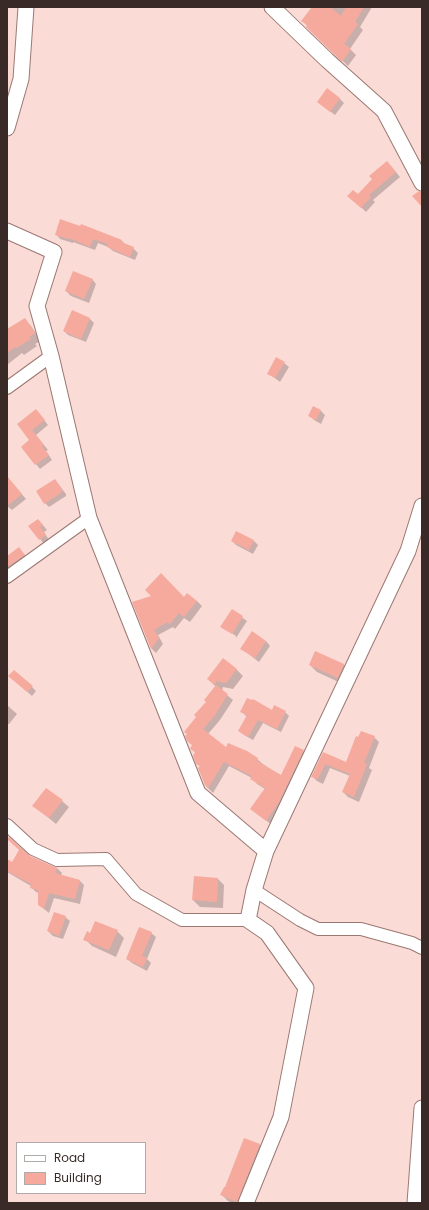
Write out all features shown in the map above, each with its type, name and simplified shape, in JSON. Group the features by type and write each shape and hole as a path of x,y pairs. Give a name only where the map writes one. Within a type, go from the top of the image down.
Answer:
{"street":[{"path":"7,128 21,79 26,7"},
{"path":"272,7 384,111 422,183"},
{"path":"7,231 54,252 37,306 51,356 89,518 198,793 266,851"},
{"path":"7,388 51,356"},
{"path":"248,920 253,896 266,851 408,551 422,506"},
{"path":"7,577 89,518"},
{"path":"7,825 33,849 57,860 106,859 136,894 182,920 248,920 267,933 306,988 281,1117 246,1203"},
{"path":"253,896 318,929 361,929 412,943 422,948"},
{"path":"415,1203 422,1108"}],"building":[{"path":"312,7 330,7 341,16 346,7 364,7 355,22 358,24 344,44 351,49 342,62 306,27 307,25 301,21"},
{"path":"327,88 340,98 330,112 317,102"},
{"path":"387,161 396,172 369,195 371,197 361,208 347,196 353,190 358,194 372,179 369,176"},
{"path":"419,191 422,192 422,207 412,196"},
{"path":"60,219 80,226 81,224 122,240 121,242 134,247 130,257 107,247 108,244 93,239 90,247 69,238 55,235"},
{"path":"73,271 93,279 84,299 65,291"},
{"path":"72,310 90,318 81,339 63,331"},
{"path":"25,318 35,333 29,337 31,339 7,353 7,329"},
{"path":"276,357 285,362 275,378 267,374"},
{"path":"313,406 321,410 316,420 308,416"},
{"path":"36,409 45,420 32,430 44,445 42,446 49,455 35,465 21,447 29,440 17,424"},
{"path":"7,476 22,494 7,506"},
{"path":"55,479 62,489 62,492 44,504 36,491"},
{"path":"38,519 43,525 40,527 46,535 39,540 28,526"},
{"path":"236,531 254,540 249,550 231,541"},
{"path":"19,547 25,555 7,567 7,556"},
{"path":"161,573 184,597 187,593 197,601 184,617 179,613 170,624 167,622 154,630 159,638 151,649 132,602 151,596 145,590"},
{"path":"232,609 243,616 232,634 220,627"},
{"path":"252,631 266,641 255,658 240,649"},
{"path":"315,651 344,664 338,678 309,665"},
{"path":"223,658 237,669 226,683 216,681 215,685 207,679"},
{"path":"14,670 33,686 27,692 8,676"},
{"path":"216,685 228,694 215,715 203,729 226,747 228,743 247,751 258,758 257,761 281,775 295,746 304,750 279,802 266,821 250,809 265,788 250,779 252,776 224,762 208,788 205,785 198,768 200,766 196,764 193,756 195,752 190,749 192,745 187,741 185,736 187,734 184,732 196,717 194,715 206,702 204,700"},
{"path":"247,698 253,699 272,710 274,705 286,711 277,729 258,720 248,737 238,731 247,715 240,712"},
{"path":"361,731 375,736 364,763 367,764 354,797 342,792 350,774 325,764 318,779 311,777 323,752 346,762 356,736 358,737"},
{"path":"46,788 63,800 49,818 32,806"},
{"path":"9,837 30,856 57,868 55,873 80,880 75,899 49,893 44,909 38,905 38,890 30,888 31,884 7,871 7,859 12,862 19,850 7,839"},
{"path":"194,876 218,878 217,902 192,900"},
{"path":"54,912 66,916 59,936 47,931"},
{"path":"95,921 118,930 109,950 83,940 87,931 90,933"},
{"path":"139,927 152,932 142,956 147,958 143,967 126,959"},
{"path":"244,1138 260,1144 237,1202 220,1195 225,1187"}]}
